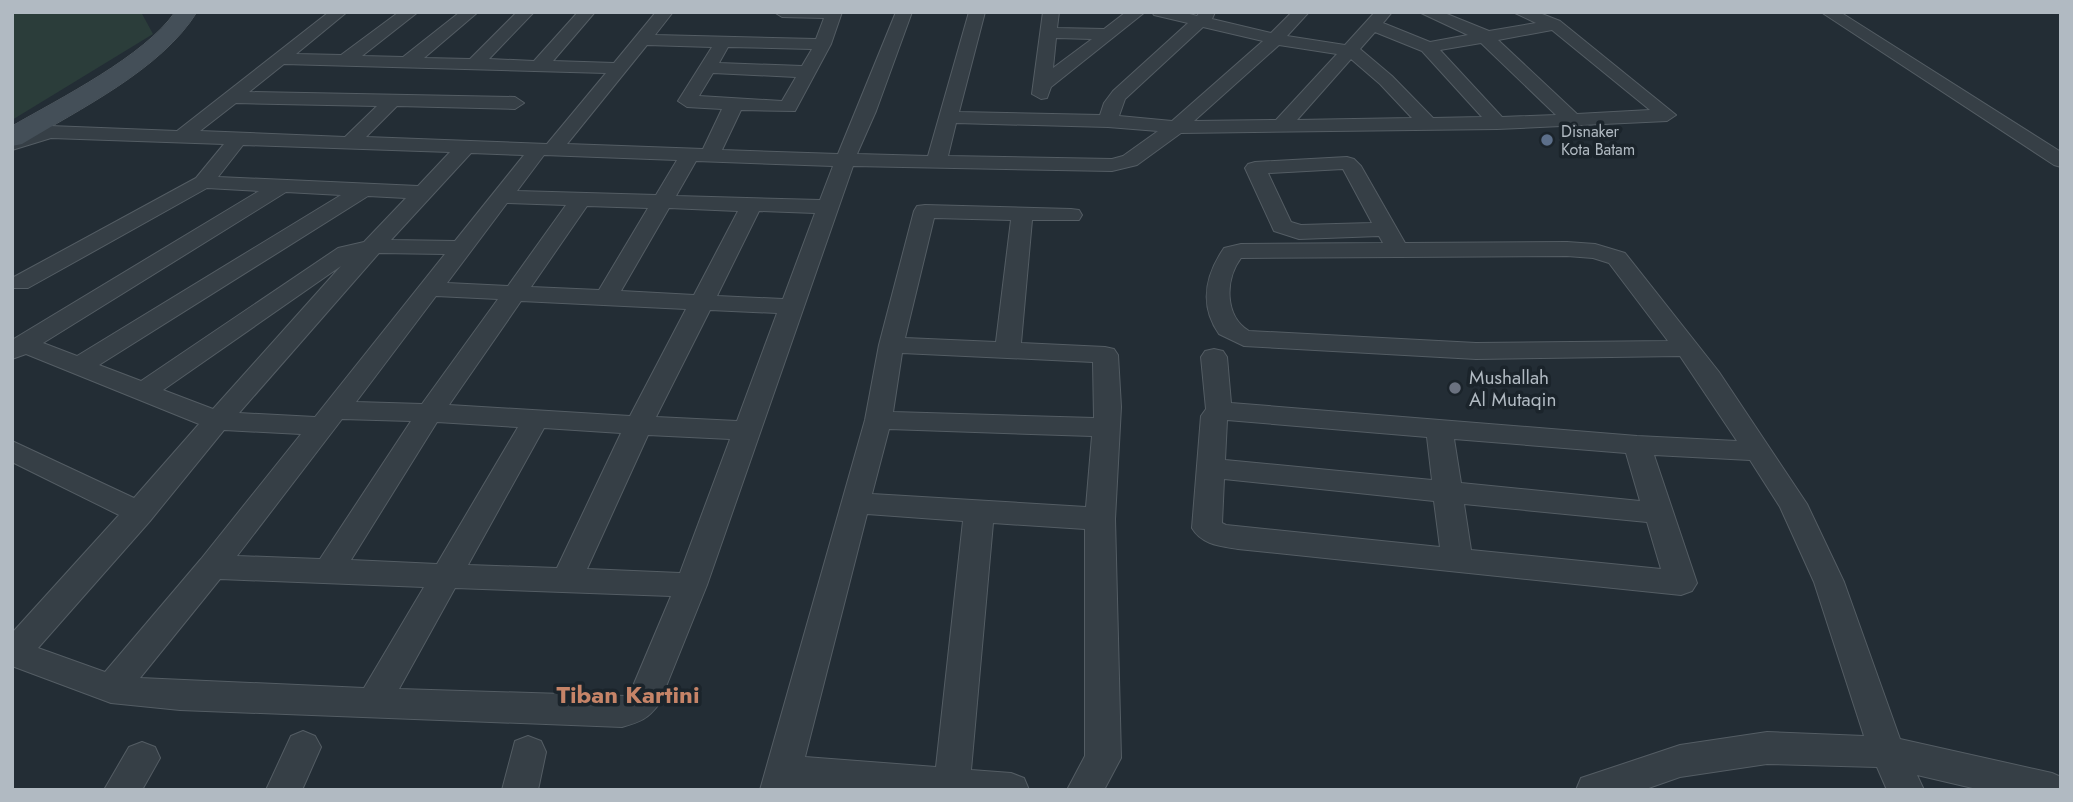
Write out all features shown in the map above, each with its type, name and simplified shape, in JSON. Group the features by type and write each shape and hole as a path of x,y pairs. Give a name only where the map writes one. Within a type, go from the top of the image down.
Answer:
{"main road":[{"path":"12,141 50,123 158,44 183,21 186,12"}],"street":[{"path":"180,138 339,12"},
{"path":"346,60 410,12"},
{"path":"408,62 470,12"},
{"path":"474,65 526,12"},
{"path":"538,67 587,12"},
{"path":"597,68 648,12"},
{"path":"111,689 212,567 461,248 502,198 644,40 665,12"},
{"path":"724,40 687,101 788,107 823,44 834,13 782,12"},
{"path":"465,148 422,192 217,421 140,513 13,653 111,689 180,696 622,712 637,708 647,694 691,585 845,160 904,12"},
{"path":"936,162 977,12"},
{"path":"1037,120 1051,12"},
{"path":"1042,85 1137,12"},
{"path":"1160,12 1205,17 1275,39 1352,51 1386,80 1427,124"},
{"path":"50,123 180,138 845,160 1112,165 1130,161 1176,127 1275,39 1301,12"},
{"path":"1427,12 1483,36 1573,120"},
{"path":"950,117 1108,121 1176,127 1282,127 1497,123 1667,115 1641,97 1554,24 1521,12"},
{"path":"1829,12 2061,161"},
{"path":"1108,121 1113,103 1119,95 1205,17"},
{"path":"1282,127 1378,19 1428,47 1497,123"},
{"path":"1428,47 1554,24"},
{"path":"1049,33 1108,34"},
{"path":"644,40 823,44"},
{"path":"280,59 619,68"},
{"path":"708,68 807,72"},
{"path":"232,97 515,103"},
{"path":"349,143 393,100"},
{"path":"607,296 664,201 701,154 734,104"},
{"path":"20,284 202,182 237,140"},
{"path":"1392,240 1347,163 1255,167 1282,226 1298,232 1392,240 1595,251 1617,258 1710,378 1756,451 1794,504 1829,582 1887,752 1906,790"},
{"path":"202,182 422,192"},
{"path":"18,347 283,185"},
{"path":"80,365 363,190"},
{"path":"502,198 830,207"},
{"path":"327,573 431,411 581,199"},
{"path":"567,579 638,427 752,204"},
{"path":"1011,790 952,785 780,780 878,420 891,345 925,211 1072,215"},
{"path":"1009,350 1021,214"},
{"path":"1392,240 1232,253 1221,271 1217,303 1228,329 1244,338 1255,340 1476,351 1686,348"},
{"path":"144,391 346,253 374,246 461,248"},
{"path":"429,289 793,307"},
{"path":"891,345 1105,355 1108,407 1100,519 1103,758 1085,790"},
{"path":"18,347 80,365 217,421 328,418 431,411 638,427 748,431"},
{"path":"1214,357 1219,411"},
{"path":"1637,445 1681,583 1219,534 1207,528 1214,416 1219,411 1637,445 1756,451"},
{"path":"374,702 443,576 535,420"},
{"path":"878,420 1106,427"},
{"path":"1439,428 1457,560"},
{"path":"12,450 140,513"},
{"path":"1211,468 1448,494 1659,513"},
{"path":"856,503 1100,519"},
{"path":"952,785 979,511"},
{"path":"212,567 691,585"},
{"path":"284,790 303,747"},
{"path":"1594,790 1680,761 1767,748 1887,752 2052,790"},
{"path":"520,790 528,752"},
{"path":"122,790 142,758"}],"green space":[{"path":"12,12 141,12 153,34 12,120"}],"place":[{"name":"Disnaker Kota Batam","path":"1547,140"},
{"name":"Mushallah Al Mutaqin","path":"1455,388"}],"district":[{"name":"Tiban Kartini","path":"628,695"}]}
